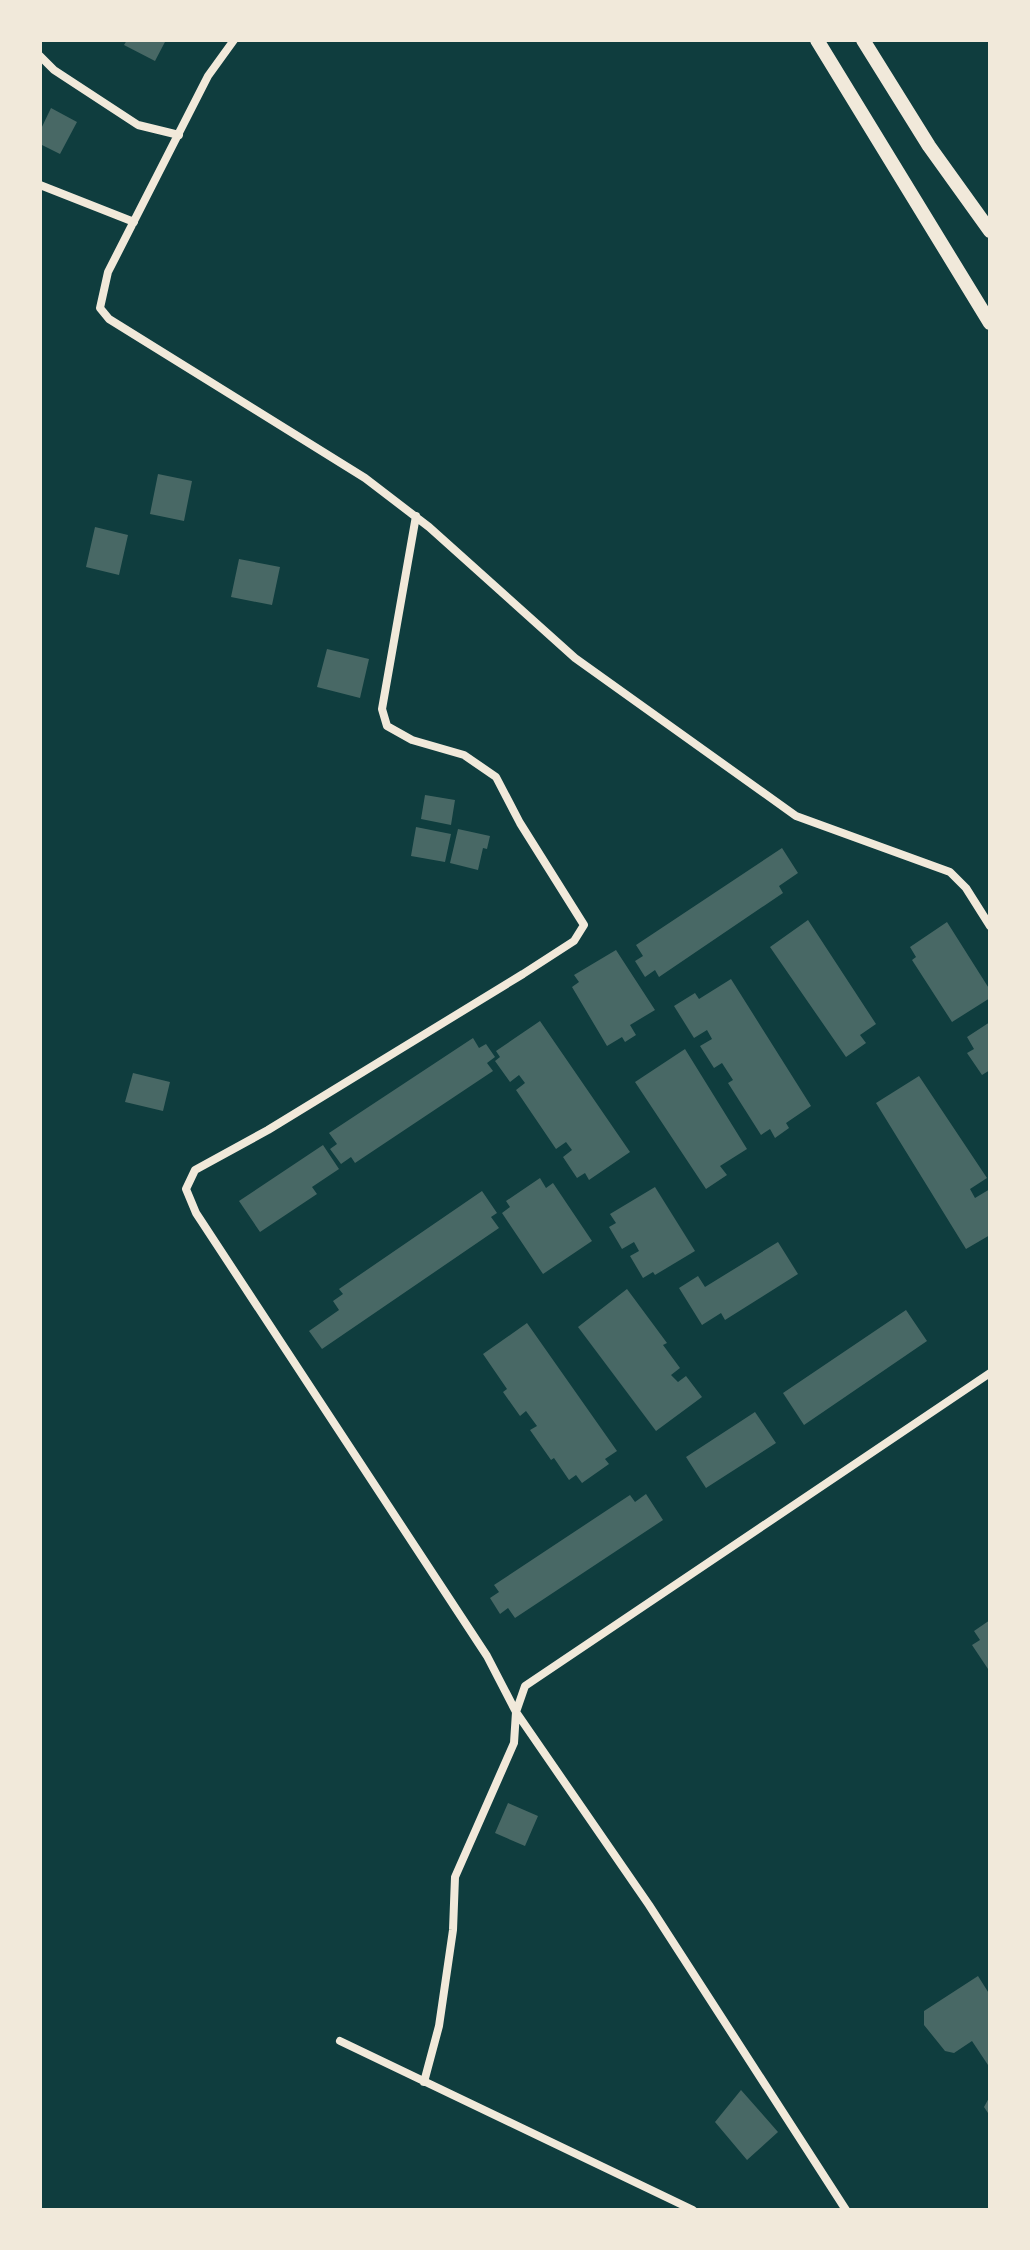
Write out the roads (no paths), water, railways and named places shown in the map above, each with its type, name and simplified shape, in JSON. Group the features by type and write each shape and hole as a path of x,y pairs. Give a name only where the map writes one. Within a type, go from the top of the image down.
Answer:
{"highway":[{"path":"817,40 990,323"},
{"path":"863,40 929,146 990,231"}],"street":[{"path":"234,40 208,76 103,289 100,308 109,319 365,478 416,516 575,658 796,816 950,872 966,888 990,926"},
{"path":"40,56 54,70 138,125 179,135"},
{"path":"40,185 134,222"},
{"path":"416,516 382,709 387,726 412,740 464,755 496,777 520,823 584,925 574,941 523,974 268,1130 195,1170 186,1189 196,1213 487,1656 516,1712 649,1905 846,2210"},
{"path":"424,2082 439,2026 453,1930 455,1877 514,1743 516,1712 525,1686 990,1373"},
{"path":"340,2041 693,2210"}]}
